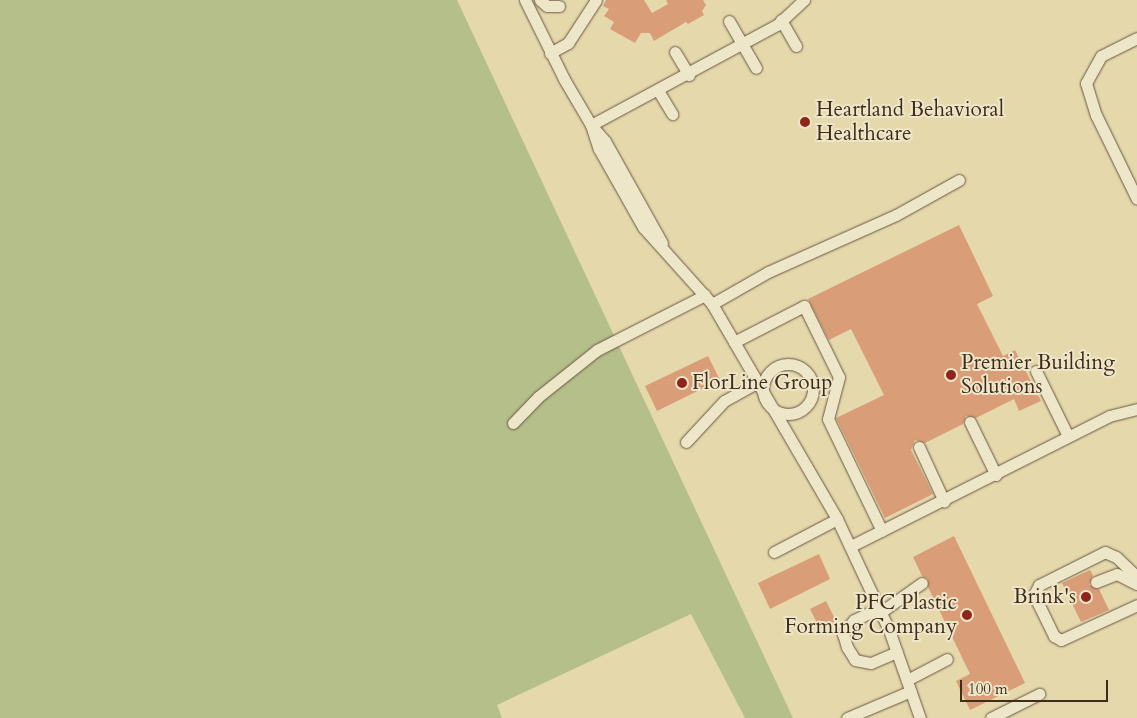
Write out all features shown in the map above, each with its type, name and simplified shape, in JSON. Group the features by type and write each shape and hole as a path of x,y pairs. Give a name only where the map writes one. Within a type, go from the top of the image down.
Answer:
{"street":[{"path":"525,0 550,53 591,126 605,141 669,256 708,299 734,342 766,402 837,519 880,610 920,718"},
{"path":"540,0 547,6 559,6"},
{"path":"550,53 568,43 596,0"},
{"path":"591,126 658,92 742,45 781,20 804,0"},
{"path":"781,20 796,46"},
{"path":"729,21 756,68"},
{"path":"1137,38 1102,56 1086,83 1096,115 1137,199"},
{"path":"675,52 689,75"},
{"path":"658,92 672,114"},
{"path":"514,423 538,397 597,350 896,215 960,180"},
{"path":"734,342 804,306 839,377 828,419 882,531"},
{"path":"794,365 808,374 811,381 811,397 801,409 786,414 772,408 766,402 763,385 766,377 778,366 794,365"},
{"path":"1036,371 1068,436"},
{"path":"686,442 724,401 756,382"},
{"path":"851,546 996,475 1119,411 1137,410"},
{"path":"970,422 996,475"},
{"path":"918,447 944,500"},
{"path":"774,552 837,519"},
{"path":"1137,577 1116,557 1104,552 1039,585 1034,595 1054,636 1061,640 1137,605"},
{"path":"1096,582 1118,574 1137,584"},
{"path":"897,652 870,663 855,660 847,647 843,634 854,620 880,610 922,583"},
{"path":"907,680 947,659"},
{"path":"847,718 911,691"},
{"path":"991,718 1039,694"}],"green space":[{"path":"0,0 457,0 793,718 745,718 691,614 497,705 502,718 0,718"}],"building":[{"path":"606,0 644,0 652,13 668,4 666,0 703,0 706,5 702,11 704,15 688,24 686,22 654,41 650,33 641,33 635,43 610,29 614,22 604,16 609,9 603,6"},
{"name":"Premier Building Solutions","path":"959,225 993,296 977,304 1003,356 1015,350 1041,401 1019,411 1014,399 976,418 966,416 963,424 925,443 915,440 911,450 933,494 885,518 836,418 884,395 851,329 829,340 808,299"},
{"name":"FlorLine Group","path":"708,356 720,380 657,411 645,386"},
{"name":"PFC Plastic Forming Company","path":"954,536 1025,683 970,710 956,681 970,674 928,587 928,579 922,576 913,557"},
{"path":"819,554 830,579 770,609 758,583"},
{"name":"Brink's","path":"1090,570 1093,575 1089,585 1099,589 1109,610 1081,622 1062,583"},
{"path":"826,601 836,621 820,629 810,609"}],"place":[{"name":"Heartland Behavioral Healthcare","path":"805,122"},
{"name":"Premier Building Solutions","path":"951,375"},
{"name":"FlorLine Group","path":"682,383"},
{"name":"Brink's","path":"1086,597"},
{"name":"PFC Plastic Forming Company","path":"967,615"}]}
